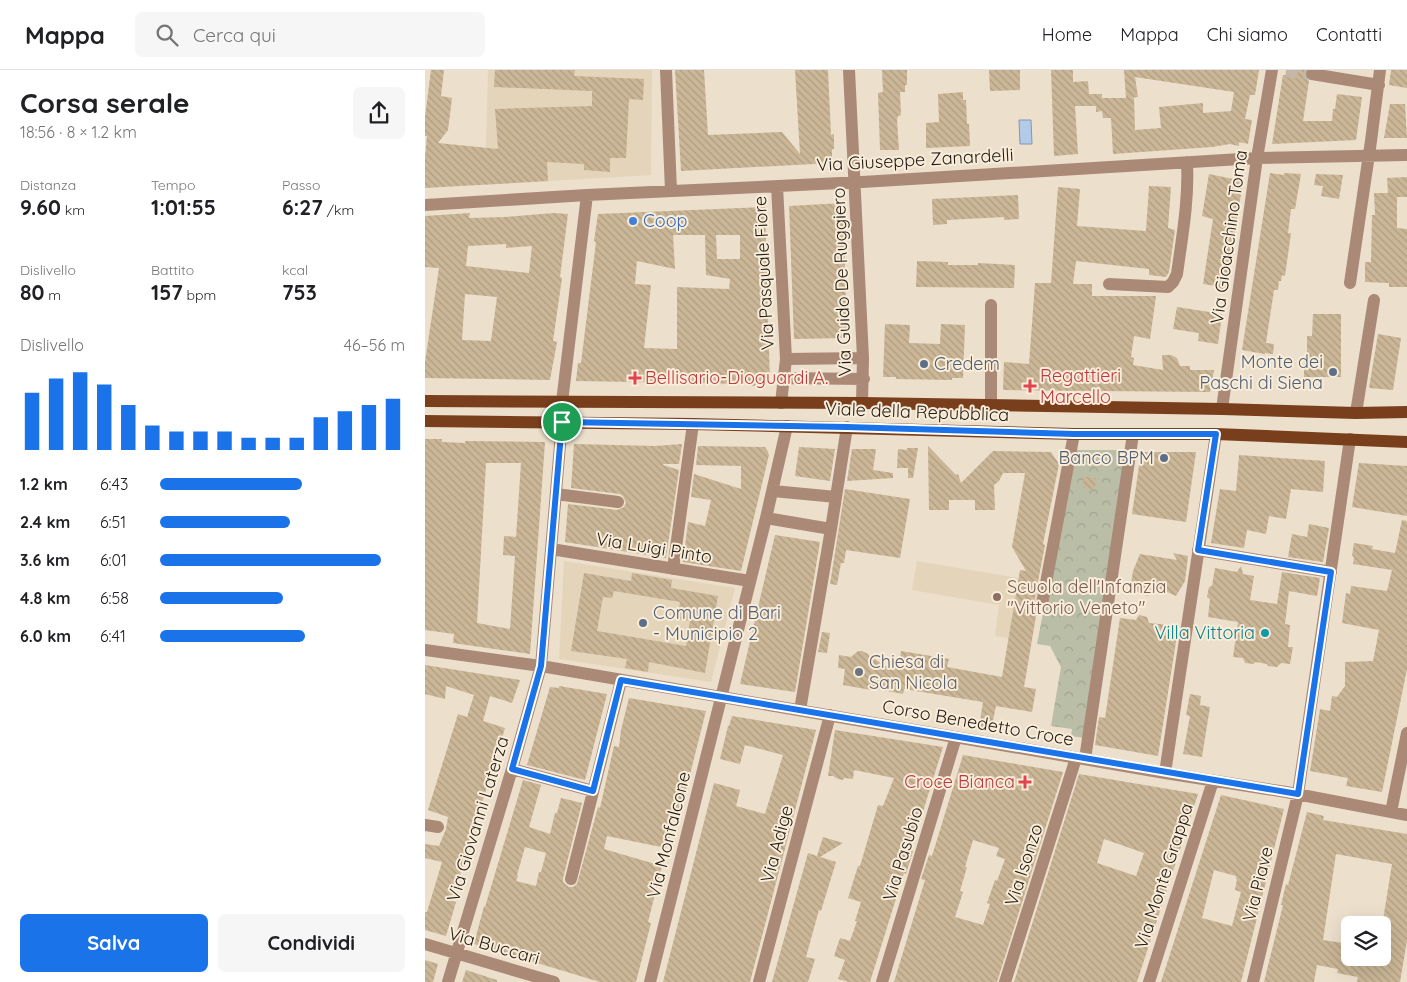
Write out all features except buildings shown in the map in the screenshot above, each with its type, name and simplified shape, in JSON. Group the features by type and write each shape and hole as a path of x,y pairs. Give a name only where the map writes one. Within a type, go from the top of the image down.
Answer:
{"main road":[{"name":"Viale della Repubblica","path":"425,402 863,403 1356,413 1407,412"},
{"name":"Viale della Repubblica","path":"425,421 847,427 1074,434 1216,434 1407,442"}],"street":[{"path":"666,70 671,191"},
{"name":"Via Guido De Ruggiero","path":"849,70 863,358 863,403"},
{"name":"Via Gioacchino Toma","path":"1221,409 1257,158 1272,70"},
{"path":"1350,283 1380,70"},
{"path":"1312,74 1379,85"},
{"name":"Via Giuseppe Zanardelli","path":"425,205 1257,158 1407,155"},
{"path":"1109,284 1168,287 1173,282 1177,274 1186,212 1187,162"},
{"name":"Via Pasquale Fiore","path":"777,186 786,359 781,403"},
{"path":"562,402 587,195"},
{"path":"1356,413 1374,300"},
{"path":"991,305 991,406"},
{"name":"Via Pasquale Fiore","path":"786,359 863,358"},
{"path":"783,378 863,378"},
{"name":"Via Giovanni Laterza","path":"448,982 541,666 562,422"},
{"path":"673,568 693,424"},
{"path":"722,697 773,491 787,426"},
{"path":"800,710 847,427"},
{"path":"1042,604 1074,434"},
{"name":"Via Isonzo","path":"1005,982 1081,758 1133,434"},
{"path":"1165,773 1216,434"},
{"name":"Via Piave","path":"1253,982 1298,794 1350,439"},
{"path":"773,491 836,497"},
{"path":"556,494 618,502"},
{"path":"766,518 831,529"},
{"name":"Via Luigi Pinto","path":"551,549 750,581"},
{"path":"1198,550 1331,572"},
{"name":"Corso Benedetto Croce","path":"425,650 541,666 1298,794 1407,815"},
{"path":"571,879 621,680"},
{"name":"Via Monfalcone","path":"649,982 722,697"},
{"name":"Via Adige","path":"759,982 830,716"},
{"path":"1391,812 1407,733"},
{"name":"Via Pasubio","path":"882,982 956,737"},
{"path":"512,769 593,791"},
{"name":"Via Monte Grappa","path":"1149,982 1213,780"},
{"path":"425,824 438,827"},
{"name":"Via Buccari","path":"425,944 554,982"}],"shaded area":[{"path":"488,70 652,70 651,175 485,185"},
{"name":"Comune di Bari - Municipio 2","path":"564,561 735,588 711,682 559,659"},
{"name":"Scuola dell'Infanzia \"Vittorio Veneto\"","path":"917,561 1041,582 1031,642 995,636 999,605 912,590"}],"green space":[{"path":"1075,450 1127,450 1085,738 1071,736 1072,729 1051,726 1061,667 1050,646 1037,644"}],"water":[{"path":"1019,120 1031,120 1032,144 1020,144"}],"tunnel":[{"path":"1286,71 1312,74"}],"place":[{"name":"Coop","path":"633,221"},
{"name":"Credem","path":"924,364"},
{"name":"Monte dei Paschi di Siena","path":"1333,372"},
{"name":"Bellisario-Dioguardi A.","path":"635,378"},
{"name":"Regattieri Marcello","path":"1030,386"},
{"name":"Banco BPM","path":"1164,458"},
{"name":"Scuola dell'Infanzia \"Vittorio Veneto\"","path":"997,597"},
{"name":"Comune di Bari - Municipio 2","path":"643,623"},
{"name":"Villa Vittoria","path":"1265,633"},
{"name":"Chiesa di San Nicola","path":"859,672"},
{"name":"Croce Bianca","path":"1025,782"}],"route":[{"path":"562,422 847,427 1074,434 1216,434 1198,550 1331,572 1298,794 621,680 593,791 512,769 541,666 562,422"}]}
